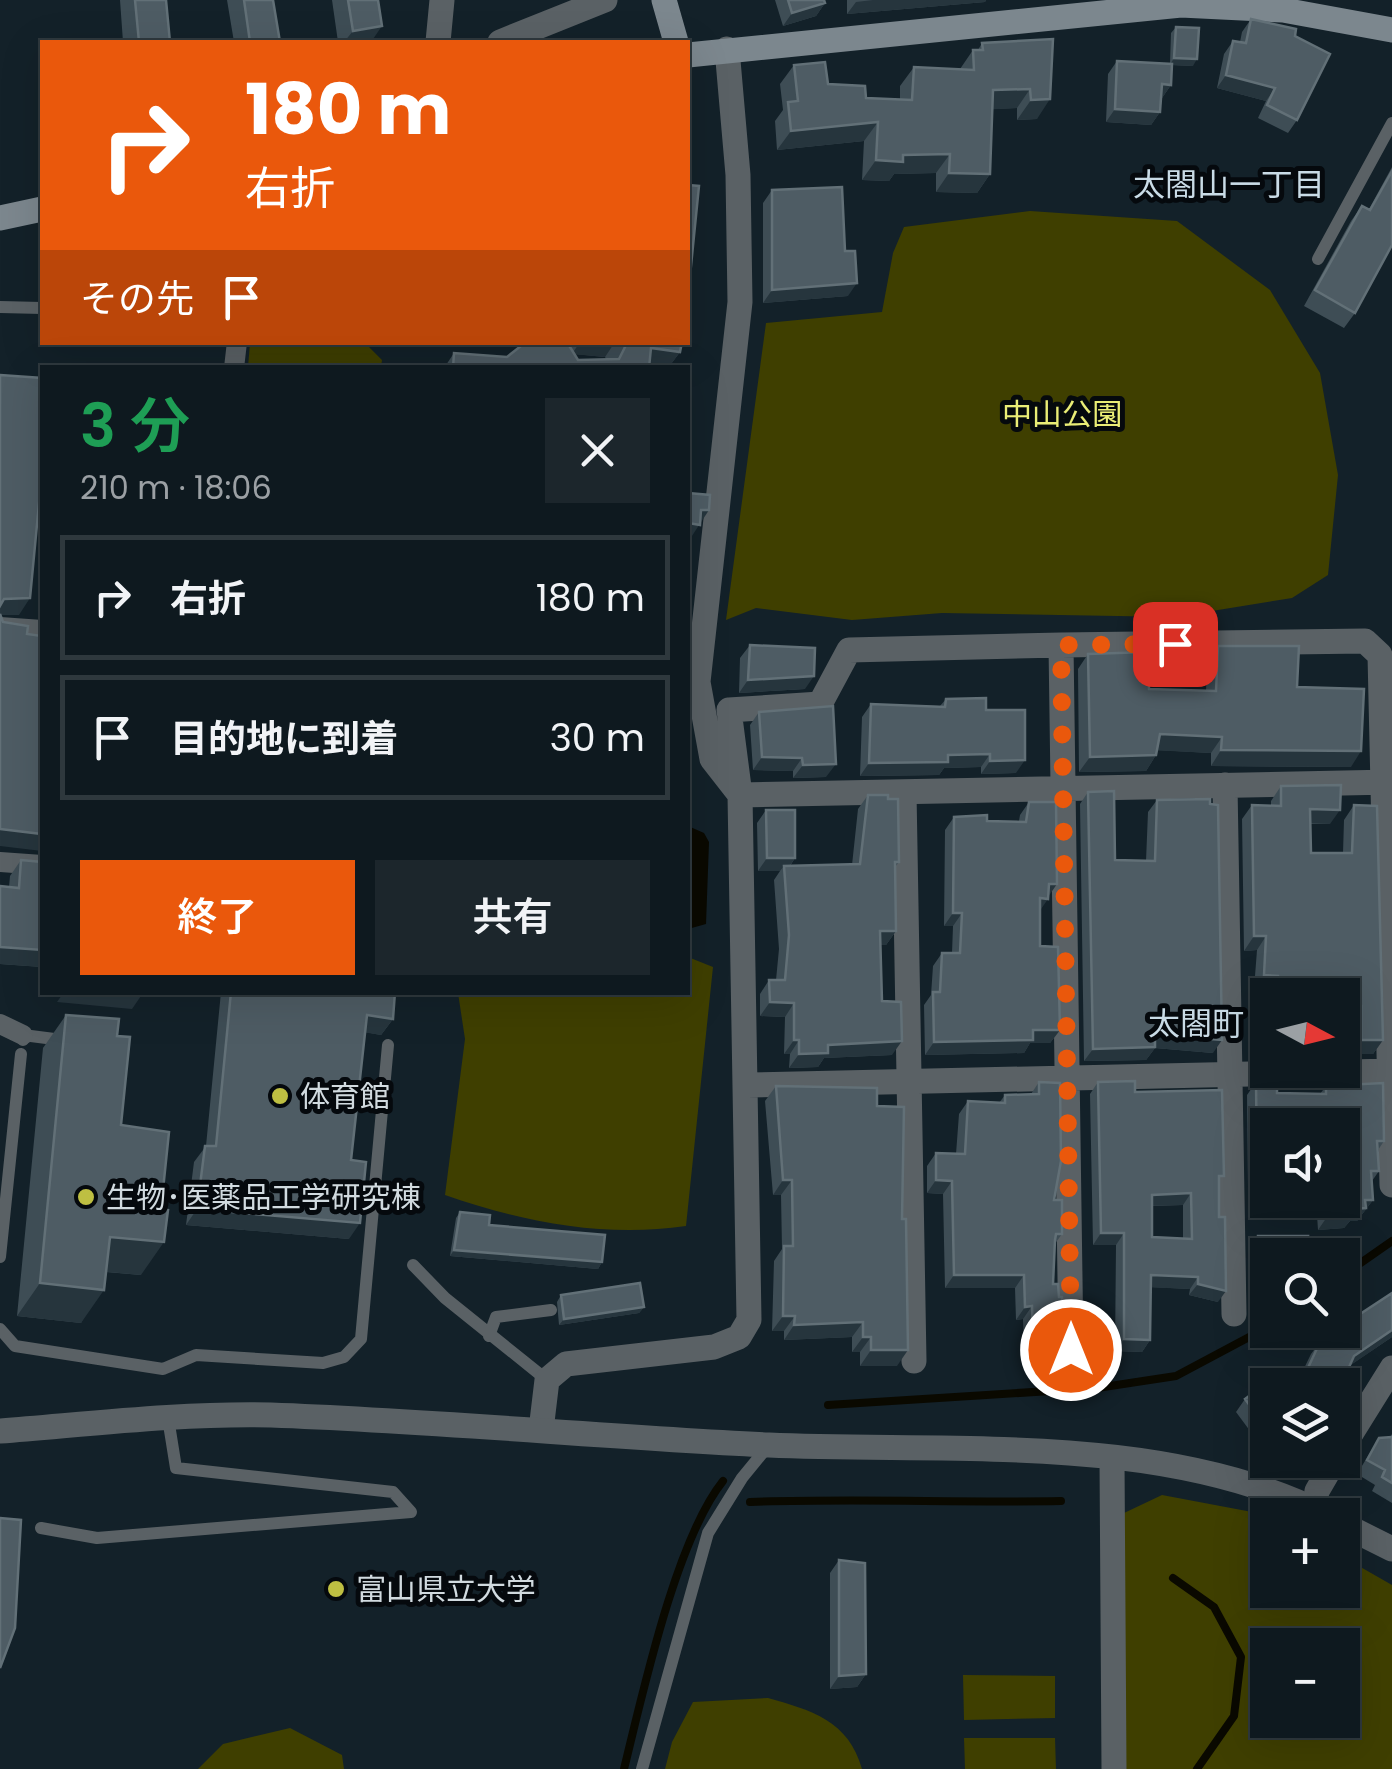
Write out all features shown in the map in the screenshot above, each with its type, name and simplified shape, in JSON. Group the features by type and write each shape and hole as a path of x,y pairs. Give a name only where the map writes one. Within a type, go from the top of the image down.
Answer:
{"main road":[{"path":"664,0 675,40"},
{"path":"690,54 1181,5 1283,10 1392,30"},
{"path":"0,218 40,209"}],"street":[{"path":"438,40 442,0"},
{"path":"505,40 605,0"},
{"path":"728,50 738,175 740,302 698,682 712,758 740,795"},
{"path":"0,627 40,628"},
{"path":"541,1430 547,1380 566,1364 714,1347 739,1337 749,1320 740,795 729,710 820,704 850,650 1365,641 1380,655 1386,782 1392,1185"},
{"path":"1061,645 1071,1350"},
{"path":"740,795 1386,782"},
{"path":"1224,785 1234,1314"},
{"path":"904,792 914,1361"},
{"path":"0,862 40,866"},
{"path":"0,1024 22,1044"},
{"path":"746,1086 1390,1071"},
{"path":"1360,1419 1392,1368"},
{"path":"0,1431 268,1415 770,1445 974,1449 1188,1466 1287,1498"},
{"path":"1112,1459 1114,1769"},
{"path":"1360,1533 1392,1549"}],"lane":[{"path":"1318,258 1392,123"},
{"path":"0,308 40,308"},
{"path":"0,1256 22,1044 85,1044"},
{"path":"0,1329 15,1346 164,1369 196,1356 323,1363 344,1357 361,1338 388,1045"},
{"path":"413,1265 489,1336 547,1380"},
{"path":"489,1336 496,1317 551,1310"},
{"path":"41,1528 98,1538 411,1512 393,1492 176,1468 168,1418"},
{"path":"642,1769 708,1532 742,1478 770,1445"}],"green space":[{"name":"中山公園","path":"1030,211 1177,221 1270,290 1320,373 1338,475 1328,575 1292,598 1175,617 942,613 852,620 756,608 726,620 766,323 882,312 893,253 904,227"},
{"path":"250,345 369,347 382,360 381,365 248,365"},
{"path":"690,958 713,967 686,1226 594,1229 534,1220 445,1195 465,1039 458,995 690,995"},
{"path":"1162,1495 1250,1512 1250,1608 1360,1608 1360,1567 1392,1585 1392,1769 1125,1769 1124,1513"},
{"path":"963,1675 1055,1676 1055,1718 964,1720"},
{"path":"768,1698 813,1713 838,1729 848,1739 862,1769 665,1769 672,1742 693,1702"},
{"path":"290,1728 342,1755 344,1769 198,1769 223,1744"},
{"path":"964,1738 1055,1738 1056,1769 965,1769"}],"shaded area":[{"path":"690,827 704,833 709,842 706,924 690,928"}],"building":[{"path":"135,0 166,0 170,40 139,40"},
{"path":"244,0 273,0 280,40 250,40"},
{"path":"348,0 378,0 382,26 353,31"},
{"path":"788,0 824,0 825,3 792,13"},
{"path":"1251,19 1296,29 1295,36 1330,54 1297,120 1267,105 1275,88 1226,75 1233,41 1246,43"},
{"path":"1176,27 1199,28 1197,59 1174,58"},
{"path":"1053,39 1050,99 1031,100 1030,89 993,90 990,174 949,173 950,154 903,155 903,162 876,160 878,122 791,131 788,102 798,101 794,65 825,62 828,84 865,86 866,98 912,100 914,67 974,70 973,50 983,50 982,43"},
{"path":"1117,61 1172,64 1171,85 1162,84 1160,112 1115,109"},
{"path":"1392,171 1392,245 1355,313 1315,290 1362,206 1370,210"},
{"path":"690,185 699,186 690,276"},
{"path":"842,187 845,251 855,251 857,283 772,290 772,190"},
{"path":"522,345 572,345 578,360 619,359 624,345 681,345 680,352 651,348 649,365 453,365 454,353 507,357"},
{"path":"0,375 40,378 40,493 30,598 4,599 0,606"},
{"path":"690,493 710,495 709,510 701,510 700,525 690,523"},
{"path":"0,614 3,622 28,626 27,634 40,636 40,834 0,829"},
{"path":"750,645 815,648 814,676 748,680"},
{"path":"1218,646 1299,646 1297,687 1364,689 1361,751 1221,750 1222,737 1160,734 1156,755 1090,757 1088,654 1148,652 1149,689 1216,691"},
{"path":"986,698 986,710 1025,710 1025,760 990,761 990,754 948,755 948,762 869,763 871,704 945,707 946,699"},
{"path":"833,706 836,764 803,765 802,758 762,757 759,712"},
{"path":"1341,785 1340,810 1310,809 1311,853 1352,853 1354,805 1377,806 1383,1040 1361,1040 1360,978 1264,975 1266,936 1254,936 1252,805 1281,806 1281,786"},
{"path":"1114,791 1115,860 1155,861 1157,800 1210,799 1210,804 1218,805 1222,1040 1155,1035 1155,1047 1093,1049 1088,792"},
{"path":"868,795 898,799 896,931 880,931 882,1001 901,1002 902,1041 828,1045 828,1053 799,1054 799,1040 794,1040 794,1003 770,1002 769,980 785,980 789,935 784,866 860,864"},
{"path":"1029,802 1056,802 1057,884 1049,884 1048,899 1040,898 1040,946 1058,947 1060,1030 1033,1030 1033,1040 934,1042 933,992 940,992 942,953 960,953 962,913 953,913 954,817 987,815 987,821 1026,822"},
{"path":"766,810 795,810 795,858 767,858"},
{"path":"21,860 40,862 40,950 0,947 0,886 19,888"},
{"name":"体育館","path":"231,995 395,995 393,1019 367,1015 351,1160 366,1162 360,1223 197,1209 205,1146 216,1146"},
{"path":"66,1015 119,1019 117,1036 130,1037 121,1125 169,1132 161,1209 168,1210 164,1242 110,1237 104,1290 40,1283"},
{"path":"1135,1081 1135,1092 1222,1090 1224,1176 1219,1176 1219,1217 1225,1217 1226,1291 1198,1284 1198,1277 1151,1275 1150,1340 1124,1339 1124,1233 1101,1233 1098,1082","holes":["1191,1193 1192,1239 1152,1237 1152,1195"]},
{"path":"1039,1082 1060,1083 1061,1161 1054,1200 1062,1200 1062,1234 1056,1234 1053,1284 1058,1284 1062,1297 1064,1338 1033,1339 1032,1306 1025,1307 1024,1275 954,1275 952,1181 936,1180 936,1153 965,1154 968,1101 1005,1103 1005,1095 1039,1094"},
{"path":"1383,1083 1384,1141 1377,1141 1379,1171 1371,1171 1373,1200 1365,1200 1366,1208 1360,1208 1360,1108 1256,1108 1256,1088 1277,1088 1277,1093 1326,1094 1326,1088"},
{"path":"776,1086 877,1088 877,1106 904,1107 902,1219 906,1219 908,1350 871,1350 871,1337 863,1337 863,1322 794,1325 795,1316 783,1316 784,1246 793,1246 792,1180 783,1180"},
{"path":"460,1212 490,1215 489,1225 605,1235 602,1262 454,1250"},
{"path":"1258,1236 1308,1236 1308,1238"},
{"path":"640,1283 644,1307 564,1319 561,1295"},
{"path":"1392,1293 1392,1330 1354,1356 1349,1368 1308,1368 1317,1348 1360,1348 1360,1314"},
{"path":"1392,1437 1392,1483 1382,1477 1385,1470 1367,1460 1379,1438"},
{"path":"0,1518 21,1520 15,1628 0,1668"},
{"path":"839,1560 865,1563 866,1674 839,1676"}],"waterway":[{"path":"1360,1263 1392,1241"},
{"path":"828,1405 1097,1388 1176,1376 1250,1337"},
{"path":"624,1769 676,1578 690,1540 723,1481"},
{"path":"750,1502 1061,1501"},
{"path":"1173,1578 1214,1607 1241,1657 1234,1716 1197,1769"}],"place":[{"name":"体育館","path":"280,1096"},
{"name":"生物･医薬品工学研究棟","path":"86,1197"},
{"name":"富山県立大学","path":"336,1589"}],"district":[{"name":"太閤山一丁目","path":"1229,184"},
{"name":"太閤町","path":"1196,1023"}],"route":[{"path":"1071,1350 1061,645 1175,644"}]}
